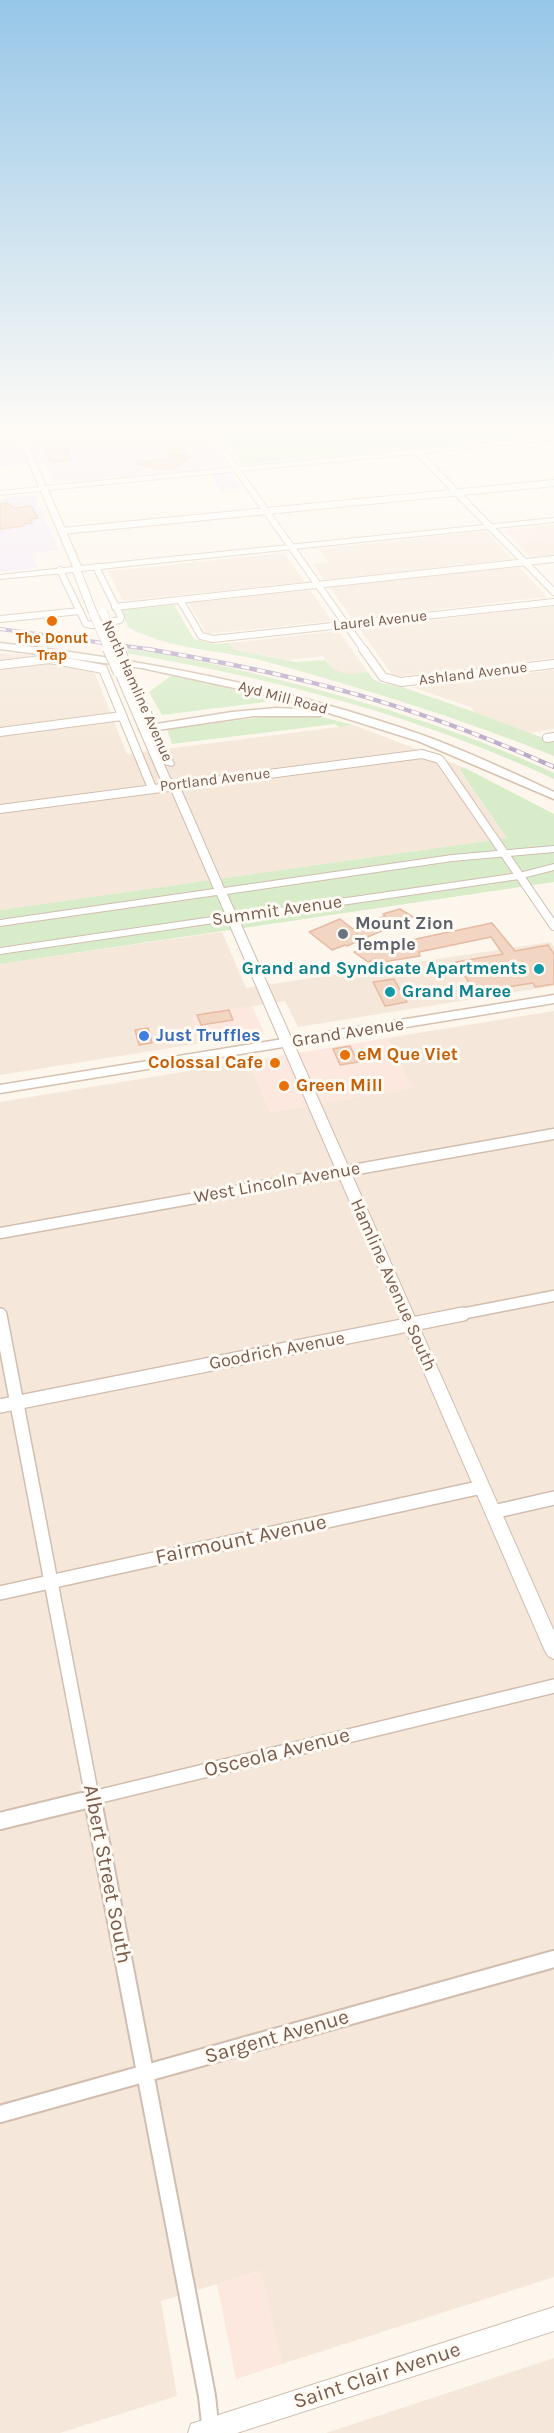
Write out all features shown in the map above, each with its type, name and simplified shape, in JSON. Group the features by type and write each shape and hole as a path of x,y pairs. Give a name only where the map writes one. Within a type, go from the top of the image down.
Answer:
{"main road":[{"name":"Ayd Mill Road","path":"0,644 167,669 312,702 409,735 554,795"},
{"name":"Ayd Mill Road","path":"0,644 180,668 312,702 456,746 554,788"},
{"path":"259,714 312,702"},
{"path":"147,725 312,702"},
{"path":"147,725 296,712 321,714 409,735"},
{"name":"Grand Avenue","path":"0,1089 554,999"}],"street":[{"name":"North Hamline Avenue","path":"66,540 78,568 76,573 98,613 147,725 166,780 174,785 232,917"},
{"path":"286,540 347,625"},
{"path":"0,577 363,540"},
{"path":"505,540 554,592"},
{"path":"115,607 554,559"},
{"path":"60,570 86,624 93,625 120,620 96,567"},
{"name":"Laurel Avenue","path":"180,600 201,636 223,639 554,602"},
{"path":"0,619 80,611"},
{"name":"Ashland Avenue","path":"347,625 379,672 391,681 414,682 554,664"},
{"name":"North Hamline Avenue","path":"0,664 50,659 103,669 152,788"},
{"path":"0,732 122,716"},
{"name":"Portland Avenue","path":"0,809 410,755 431,756 443,764 503,852"},
{"name":"Summit Avenue","path":"0,923 503,852 554,849"},
{"path":"503,852 554,926"},
{"name":"Summit Avenue","path":"0,951 519,876 554,867"},
{"name":"Hamline Avenue South","path":"232,917 554,1651"},
{"name":"West Lincoln Avenue","path":"0,1233 554,1134"},
{"name":"Goodrich Avenue","path":"0,1406 554,1296"},
{"name":"Albert Street South","path":"0,1315 207,2396 207,2432"},
{"name":"Fairmount Avenue","path":"0,1593 482,1487"},
{"path":"493,1512 554,1498"},
{"name":"Osceola Avenue","path":"0,1821 554,1686"},
{"name":"Sargent Avenue","path":"0,2114 554,1959"},
{"name":"Saint Clair Avenue","path":"207,2432 554,2319"}],"shaded area":[{"path":"0,540 54,540 59,550 31,553 37,568 0,572"},
{"path":"406,540 493,540 512,559 324,580 313,564 328,562 319,549"},
{"path":"513,540 546,540 516,543"},
{"path":"554,540 554,555 530,557 516,543"},
{"path":"284,553 305,582 123,601 108,571"},
{"path":"519,567 547,597 352,619 330,587"},
{"path":"310,590 332,621 207,634 189,603"},
{"path":"554,606 554,658 394,677 359,628"},
{"path":"338,631 368,672 346,674 336,672 323,656 288,660 234,650 229,643"},
{"path":"0,653 49,657 93,669 127,754 354,725 465,768 459,770 507,838 0,910"},
{"path":"554,670 554,729 529,733 474,712 471,707 412,687"},
{"path":"222,932 246,988 550,942 554,947 554,986 298,1027 285,1001 192,1016 202,1043 0,1075 0,964"},
{"path":"252,1006 264,1033 202,1043 191,1016"},
{"path":"554,1011 554,2277 282,2364 260,2271 161,2301 177,2396 60,2433 0,2433 0,1102 249,1061 270,1112 412,1088 387,1038"},
{"path":"387,1038 413,1088 270,1112 249,1061"},
{"path":"261,2271 282,2364 236,2379 217,2284"},
{"path":"554,2358 554,2433 326,2433"}],"green space":[{"path":"174,605 194,639 215,644 229,643 234,650 296,662 325,660 339,672 344,673 368,672 373,679 381,683 402,687 554,742 554,756 447,716 338,682 248,657 159,640 128,627 121,610"},
{"path":"123,648 226,667 389,710 489,745 554,773 554,779 450,736 344,701 235,674 125,653"},
{"path":"172,675 272,698 265,702 162,715 149,692"},
{"path":"287,714 313,715 354,725 339,727 335,724 172,744 167,729"},
{"path":"465,768 554,814 554,882 0,964 0,910 507,838 459,769"}],"building":[{"path":"400,909 413,917 347,946 332,950 309,932 340,919 353,929 385,916 383,914"},
{"path":"492,923 515,951 548,945 554,954 554,984 535,987 533,983 475,992 456,962 503,954 491,937 419,952 420,956 383,962 375,959 368,962 354,952"},
{"name":"Grand Maree","path":"394,979 407,1002 385,1006 373,982"},
{"path":"229,1010 233,1020 201,1025 197,1015"},
{"name":"Just Truffles","path":"148,1028 152,1043 139,1045 135,1030"},
{"name":"eM Que Viet","path":"350,1046 358,1062 340,1065 333,1049"}],"railway":[{"path":"0,629 155,650"},
{"path":"147,649 251,669 355,694 456,727 554,767"}],"place":[{"name":"The Donut Trap","path":"52,621"},
{"name":"Mount Zion Temple","path":"343,934"},
{"name":"Grand and Syndicate Apartments","path":"539,969"},
{"name":"Grand Maree","path":"390,992"},
{"name":"Just Truffles","path":"144,1036"},
{"name":"eM Que Viet","path":"345,1055"},
{"name":"Colossal Cafe","path":"275,1063"},
{"name":"Green Mill","path":"284,1086"}]}
